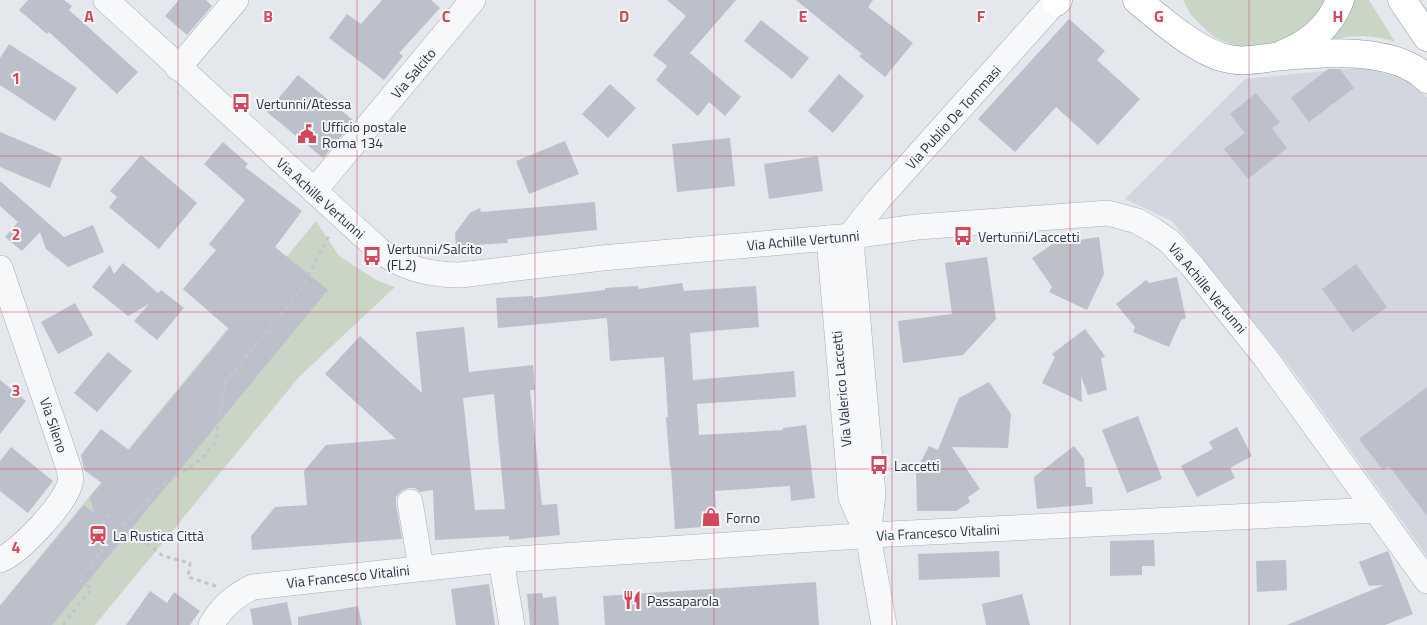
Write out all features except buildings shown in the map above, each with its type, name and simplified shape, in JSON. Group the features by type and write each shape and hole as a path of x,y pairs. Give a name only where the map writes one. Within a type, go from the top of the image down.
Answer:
{"highway":[{"path":"1137,0 1181,35 1217,56 1227,59 1251,60 1274,57 1350,54 1378,56 1402,62 1418,70 1427,79"},
{"path":"1166,0 1180,22 1205,49"},
{"path":"1274,57 1299,47 1317,34 1332,17 1340,0"},
{"path":"1402,0 1427,37"}],"street":[{"name":"Via Achille Vertunni","path":"106,0 178,68 379,250 398,264 424,271 447,275 602,258 840,237 917,227 1098,214 1119,215 1145,225 1169,241 1192,266 1265,357 1427,581"},
{"path":"178,68 236,0"},
{"name":"Via Salcito","path":"314,191 473,0"},
{"name":"Via Publio De Tommasi","path":"840,237 859,223 1057,1"},
{"name":"Via Valerico Laccetti","path":"840,237 862,495 884,625"},
{"name":"Via Sileno","path":"0,268 71,478 61,500 38,528 12,554 0,560"},
{"path":"410,502 421,568"},
{"name":"Via Francesco Vitalini","path":"211,625 220,612 233,599 253,588 501,560 868,536 1376,510"},
{"path":"501,560 512,625"}],"path":[{"path":"63,625 91,589 80,579 115,535 156,490 200,460 215,443 226,381 300,291 341,215"},
{"path":"110,515 102,525 115,535"},
{"path":"124,525 163,556 190,563 188,577 224,588"}],"shaded area":[{"path":"1374,66 1418,86 1427,98 1427,556 1291,368 1172,221 1125,199 1245,79"}],"green space":[{"path":"1183,0 1325,0 1318,15 1289,42 1246,49 1220,40 1210,34 1191,15"},
{"path":"1350,0 1369,0 1395,42 1364,36 1332,40 1340,26"},
{"path":"316,221 339,256 378,281 395,287 299,377 95,625 0,625 0,605"}],"place":[{"name":"Vertunni/Atessa","path":"241,103"},
{"name":"Ufficio postale Roma 134","path":"307,134"},
{"name":"Vertunni/Laccetti","path":"963,236"},
{"name":"Vertunni/Salcito (FL2)","path":"372,256"},
{"name":"Laccetti","path":"879,465"},
{"name":"Forno","path":"711,517"},
{"name":"La Rustica Città","path":"98,535"},
{"name":"Passaparola","path":"632,600"}]}
